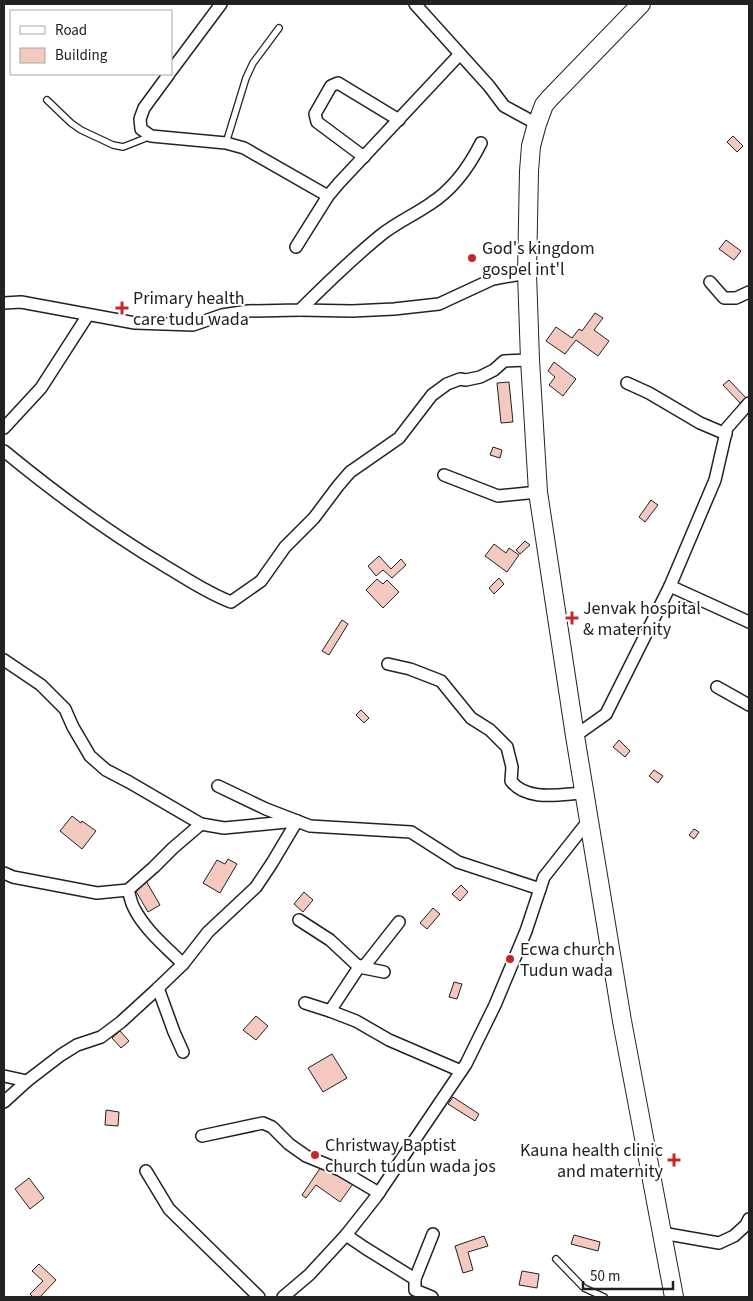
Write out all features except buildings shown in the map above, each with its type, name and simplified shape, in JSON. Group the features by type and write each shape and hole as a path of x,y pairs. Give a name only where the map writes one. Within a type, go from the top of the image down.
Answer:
{"main road":[{"path":"641,4 544,105 531,146 527,273 538,492 574,736 622,1021 674,1297"}],"street":[{"path":"172,69 221,4"},
{"path":"415,4 489,86 504,106 537,124"},
{"path":"296,247 328,196 460,54"},
{"path":"168,75 144,108 140,119 141,129 151,136 226,143 244,148 328,196"},
{"path":"364,157 317,122 315,114 331,86 338,83 398,120"},
{"path":"300,310 382,234 431,204 453,184 473,158 481,143"},
{"path":"4,303 21,302 135,323 192,325 222,315 248,311 352,311 439,304 493,279 527,273"},
{"path":"710,282 724,298 736,298 749,292"},
{"path":"4,428 41,388 88,315"},
{"path":"4,451 63,498 131,546 214,596 231,602 261,581 285,547 314,518 350,472 399,438 432,395 447,384 460,379 480,378 494,370 504,361 530,360"},
{"path":"627,383 649,393 700,424 726,434"},
{"path":"574,736 606,714 670,586 714,480 727,428 749,403"},
{"path":"444,475 498,496 538,492"},
{"path":"670,586 749,622"},
{"path":"4,660 41,685 65,709 90,756 106,770 201,824 224,828 297,820"},
{"path":"388,664 410,669 440,681 471,718 490,730 507,748 512,767 511,781 515,787 537,796 584,793"},
{"path":"717,687 749,705"},
{"path":"218,786 266,809 310,826 411,832 458,862 540,889"},
{"path":"4,1102 27,1081 61,1055 77,1046 101,1037 121,1022 183,964 208,932 256,887 297,820"},
{"path":"283,1297 309,1275 346,1234 379,1193 466,1064 495,1005 526,931 544,877 589,820"},
{"path":"4,873 13,878 96,892 128,890 201,824"},
{"path":"128,890 133,907 141,920 183,964"},
{"path":"299,920 330,940 359,967 384,972"},
{"path":"330,1011 359,967 366,964 399,922"},
{"path":"158,988 183,1052"},
{"path":"305,1004 356,1021 389,1040 461,1071"},
{"path":"4,1076 27,1081"},
{"path":"202,1136 263,1123 272,1127 289,1144 306,1156 340,1170 379,1193"},
{"path":"146,1171 169,1209 259,1297"},
{"path":"662,1233 719,1243 734,1236 746,1225 749,1219"},
{"path":"346,1234 415,1279"},
{"path":"432,1297 415,1290 415,1279 433,1234"}],"lane":[{"path":"226,143 246,78 253,64 279,28"},
{"path":"47,100 81,130 113,145 123,147 151,136"},
{"path":"556,1259 584,1288 604,1297"}],"place":[{"name":"God's kingdom gospel int'l","path":"472,258"},
{"name":"Primary health care tudu wada","path":"122,308"},
{"name":"Jenvak hospital & maternity","path":"572,618"},
{"name":"Ecwa church Tudun wada","path":"510,959"},
{"name":"Christway Baptist church tudun wada jos","path":"315,1155"},
{"name":"Kauna health clinic and maternity","path":"674,1160"}]}
